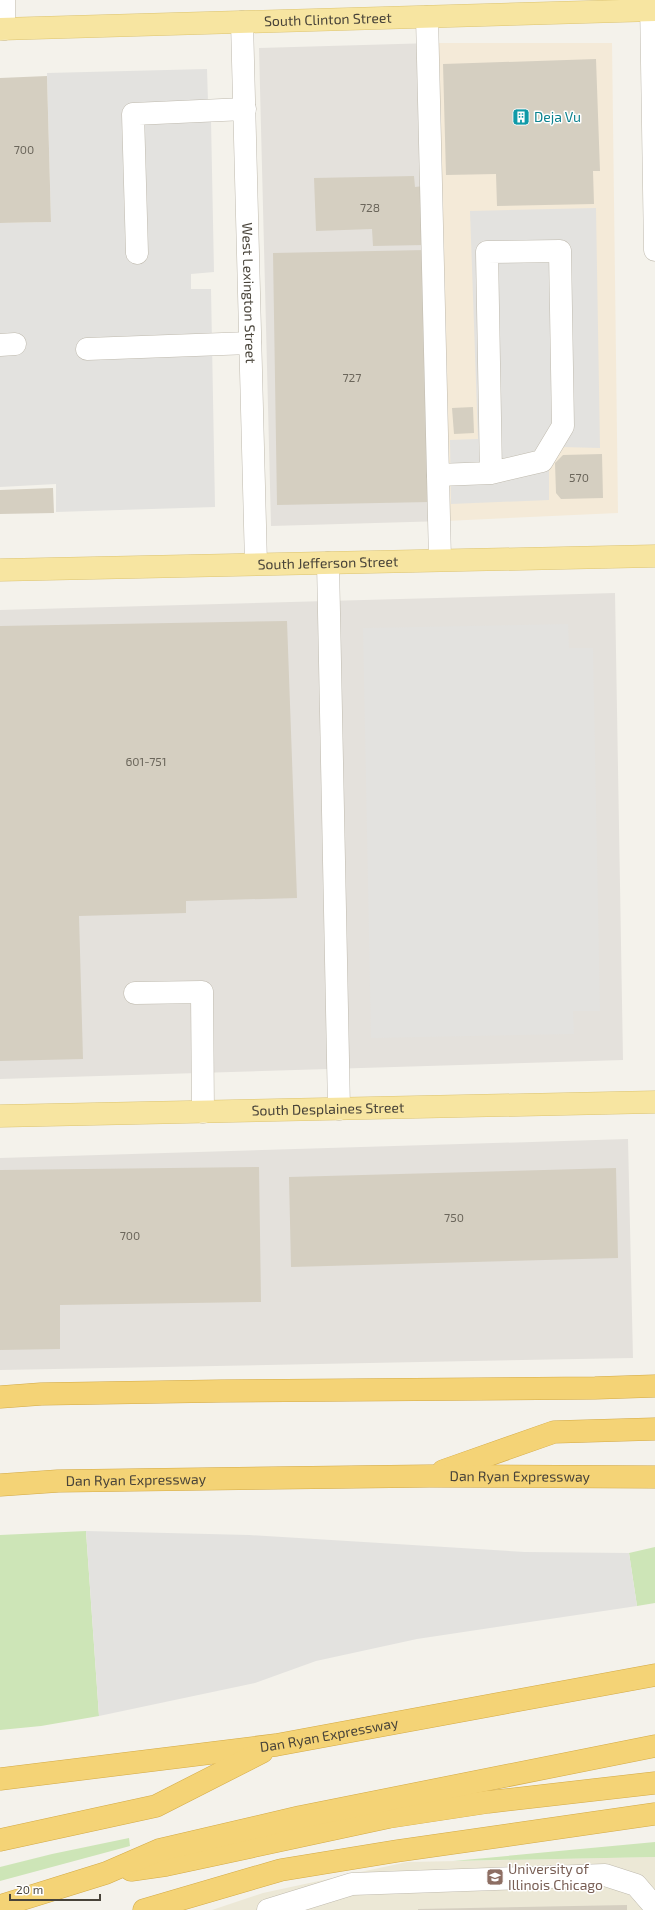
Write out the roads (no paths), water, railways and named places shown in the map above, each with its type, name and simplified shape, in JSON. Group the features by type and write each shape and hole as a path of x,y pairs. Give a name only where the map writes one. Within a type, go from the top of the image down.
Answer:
{"highway":[{"path":"0,1397 41,1394 214,1391 595,1388 655,1386"},
{"path":"429,1476 554,1432 655,1429"},
{"name":"Dan Ryan Expressway","path":"0,1485 58,1481 429,1476 655,1477"},
{"name":"Dan Ryan Expressway","path":"0,1779 276,1745 655,1675"},
{"path":"0,1840 156,1806 276,1745"},
{"path":"0,1906 106,1873 167,1848 300,1817 655,1746"},
{"path":"106,1873 166,1865 389,1817 488,1802 655,1783"},
{"path":"144,1910 282,1870 397,1851 655,1814"}],"main road":[{"name":"South Clinton Street","path":"2,29 427,17 653,7"},
{"name":"South Jefferson Street","path":"0,570 655,556"},
{"name":"South Desplaines Street","path":"0,1116 655,1102"}],"street":[{"path":"2,29 4,0"},
{"path":"653,7 655,250"},
{"path":"427,17 440,560"},
{"name":"West Lexington Street","path":"242,22 256,564"},
{"path":"137,253 133,114 245,109"},
{"path":"438,475 491,473 542,461 563,426 560,251 487,252 491,473"},
{"path":"87,349 250,343"},
{"path":"328,563 339,1109"},
{"path":"135,993 202,992 203,1112"},
{"path":"268,1910 352,1884 605,1875 636,1885 655,1907"}],"place":[{"name":"Deja Vu","path":"521,117"},
{"name":"University of Illinois Chicago","path":"495,1877"}]}
